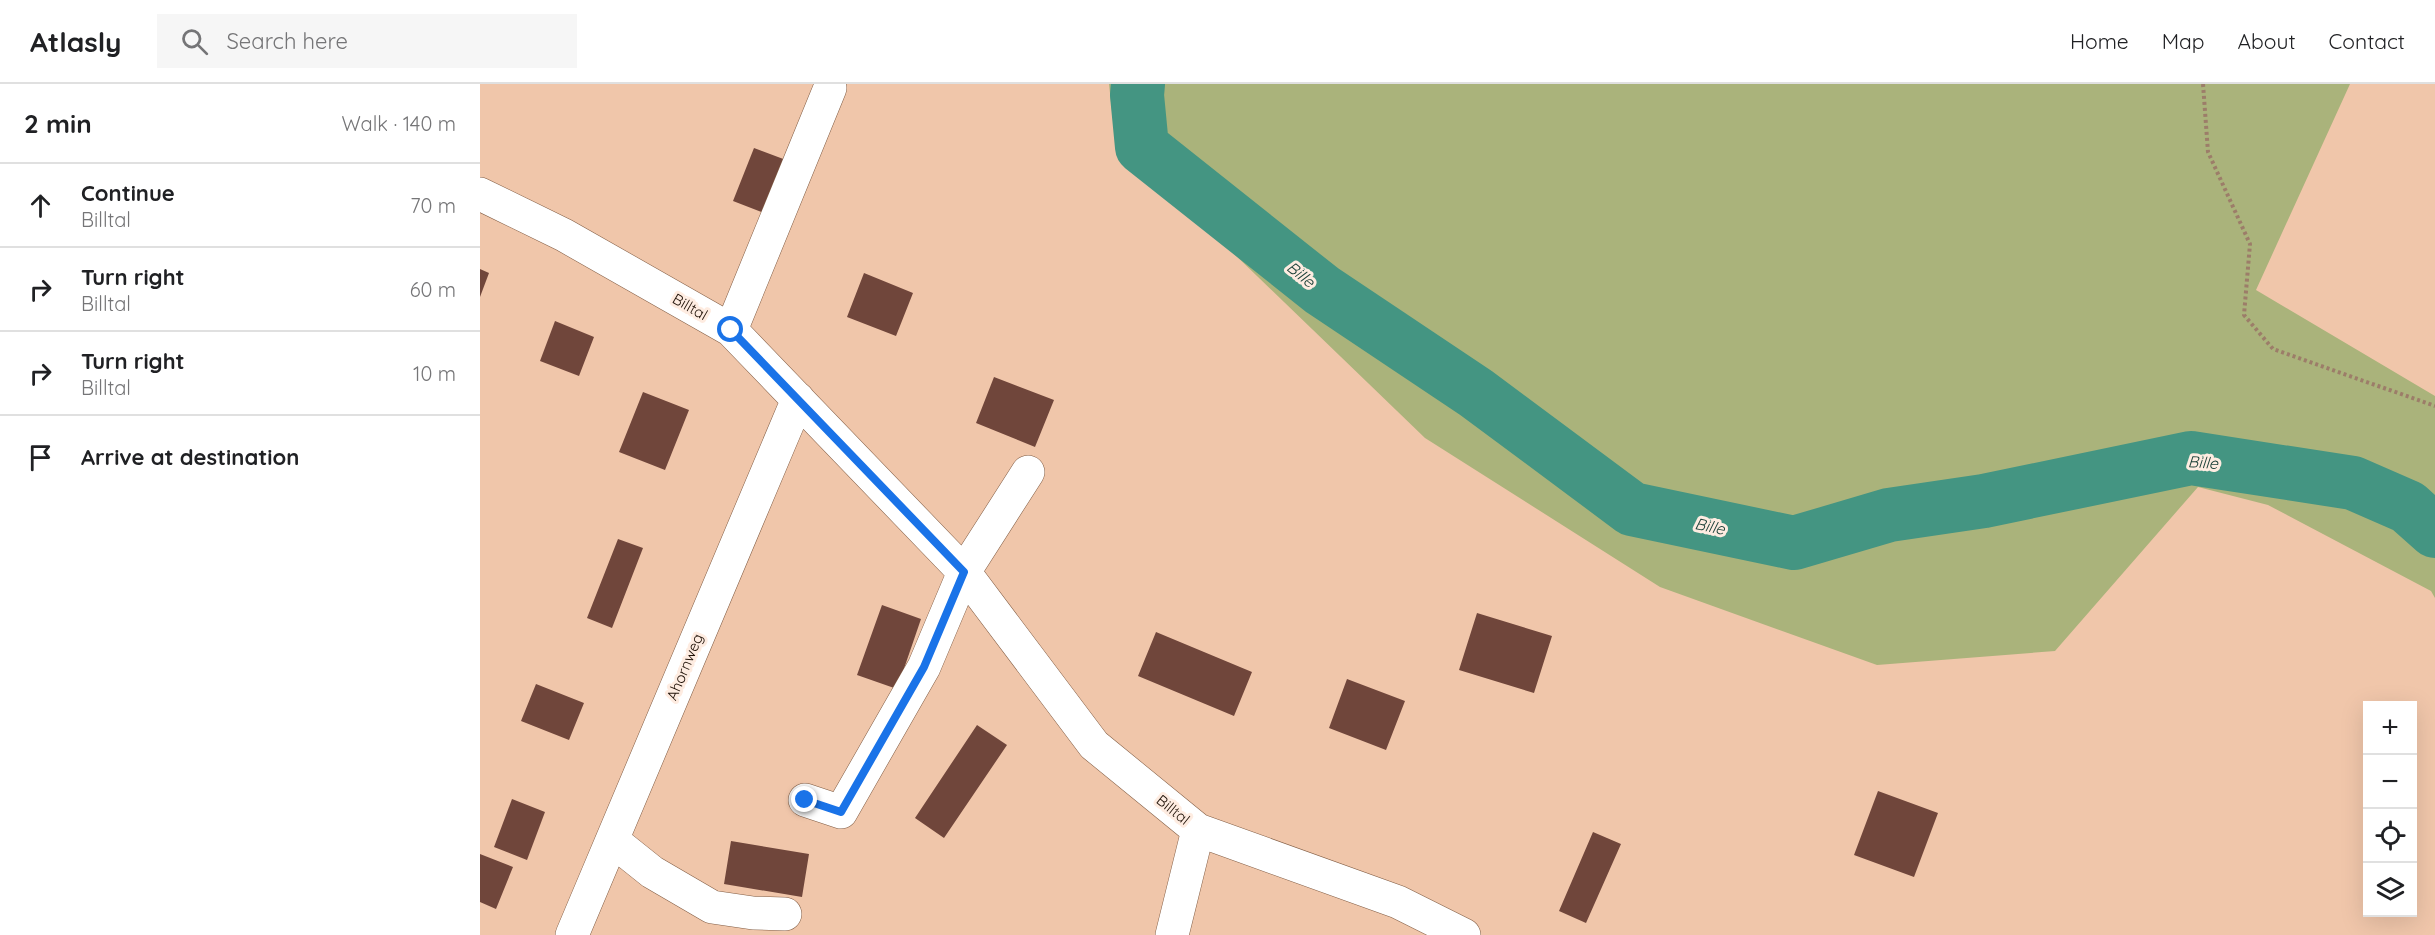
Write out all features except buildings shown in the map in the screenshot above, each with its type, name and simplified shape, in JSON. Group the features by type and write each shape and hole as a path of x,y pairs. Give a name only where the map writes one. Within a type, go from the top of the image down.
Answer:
{"street":[{"path":"731,330 830,88"},
{"name":"Billtal","path":"480,194 564,235 731,330 964,572 1094,745 1197,830 1398,902 1464,935"},
{"name":"Ahornweg","path":"572,935 798,399"},
{"path":"805,800 841,812 924,667 964,572 1029,472"},
{"path":"1172,935 1197,830"},
{"path":"612,840 652,872 712,907 753,913 786,914"}],"path":[{"path":"2203,84 2208,152 2250,244 2244,315 2273,349 2435,406"}],"green space":[{"path":"1109,84 2350,84 2256,290 2435,396 2435,598 2431,591 2268,505 2198,487 2055,651 1877,665 1660,587 1425,438 1115,139"}],"waterway":[{"name":"Bille","path":"1138,84 1142,147 1322,290 1476,393 1632,509 1794,543 1889,515 1984,501 2191,458 2353,483 2408,507 2435,531"}],"route":[{"path":"731,330 964,572 924,667 841,812 805,800"}]}
